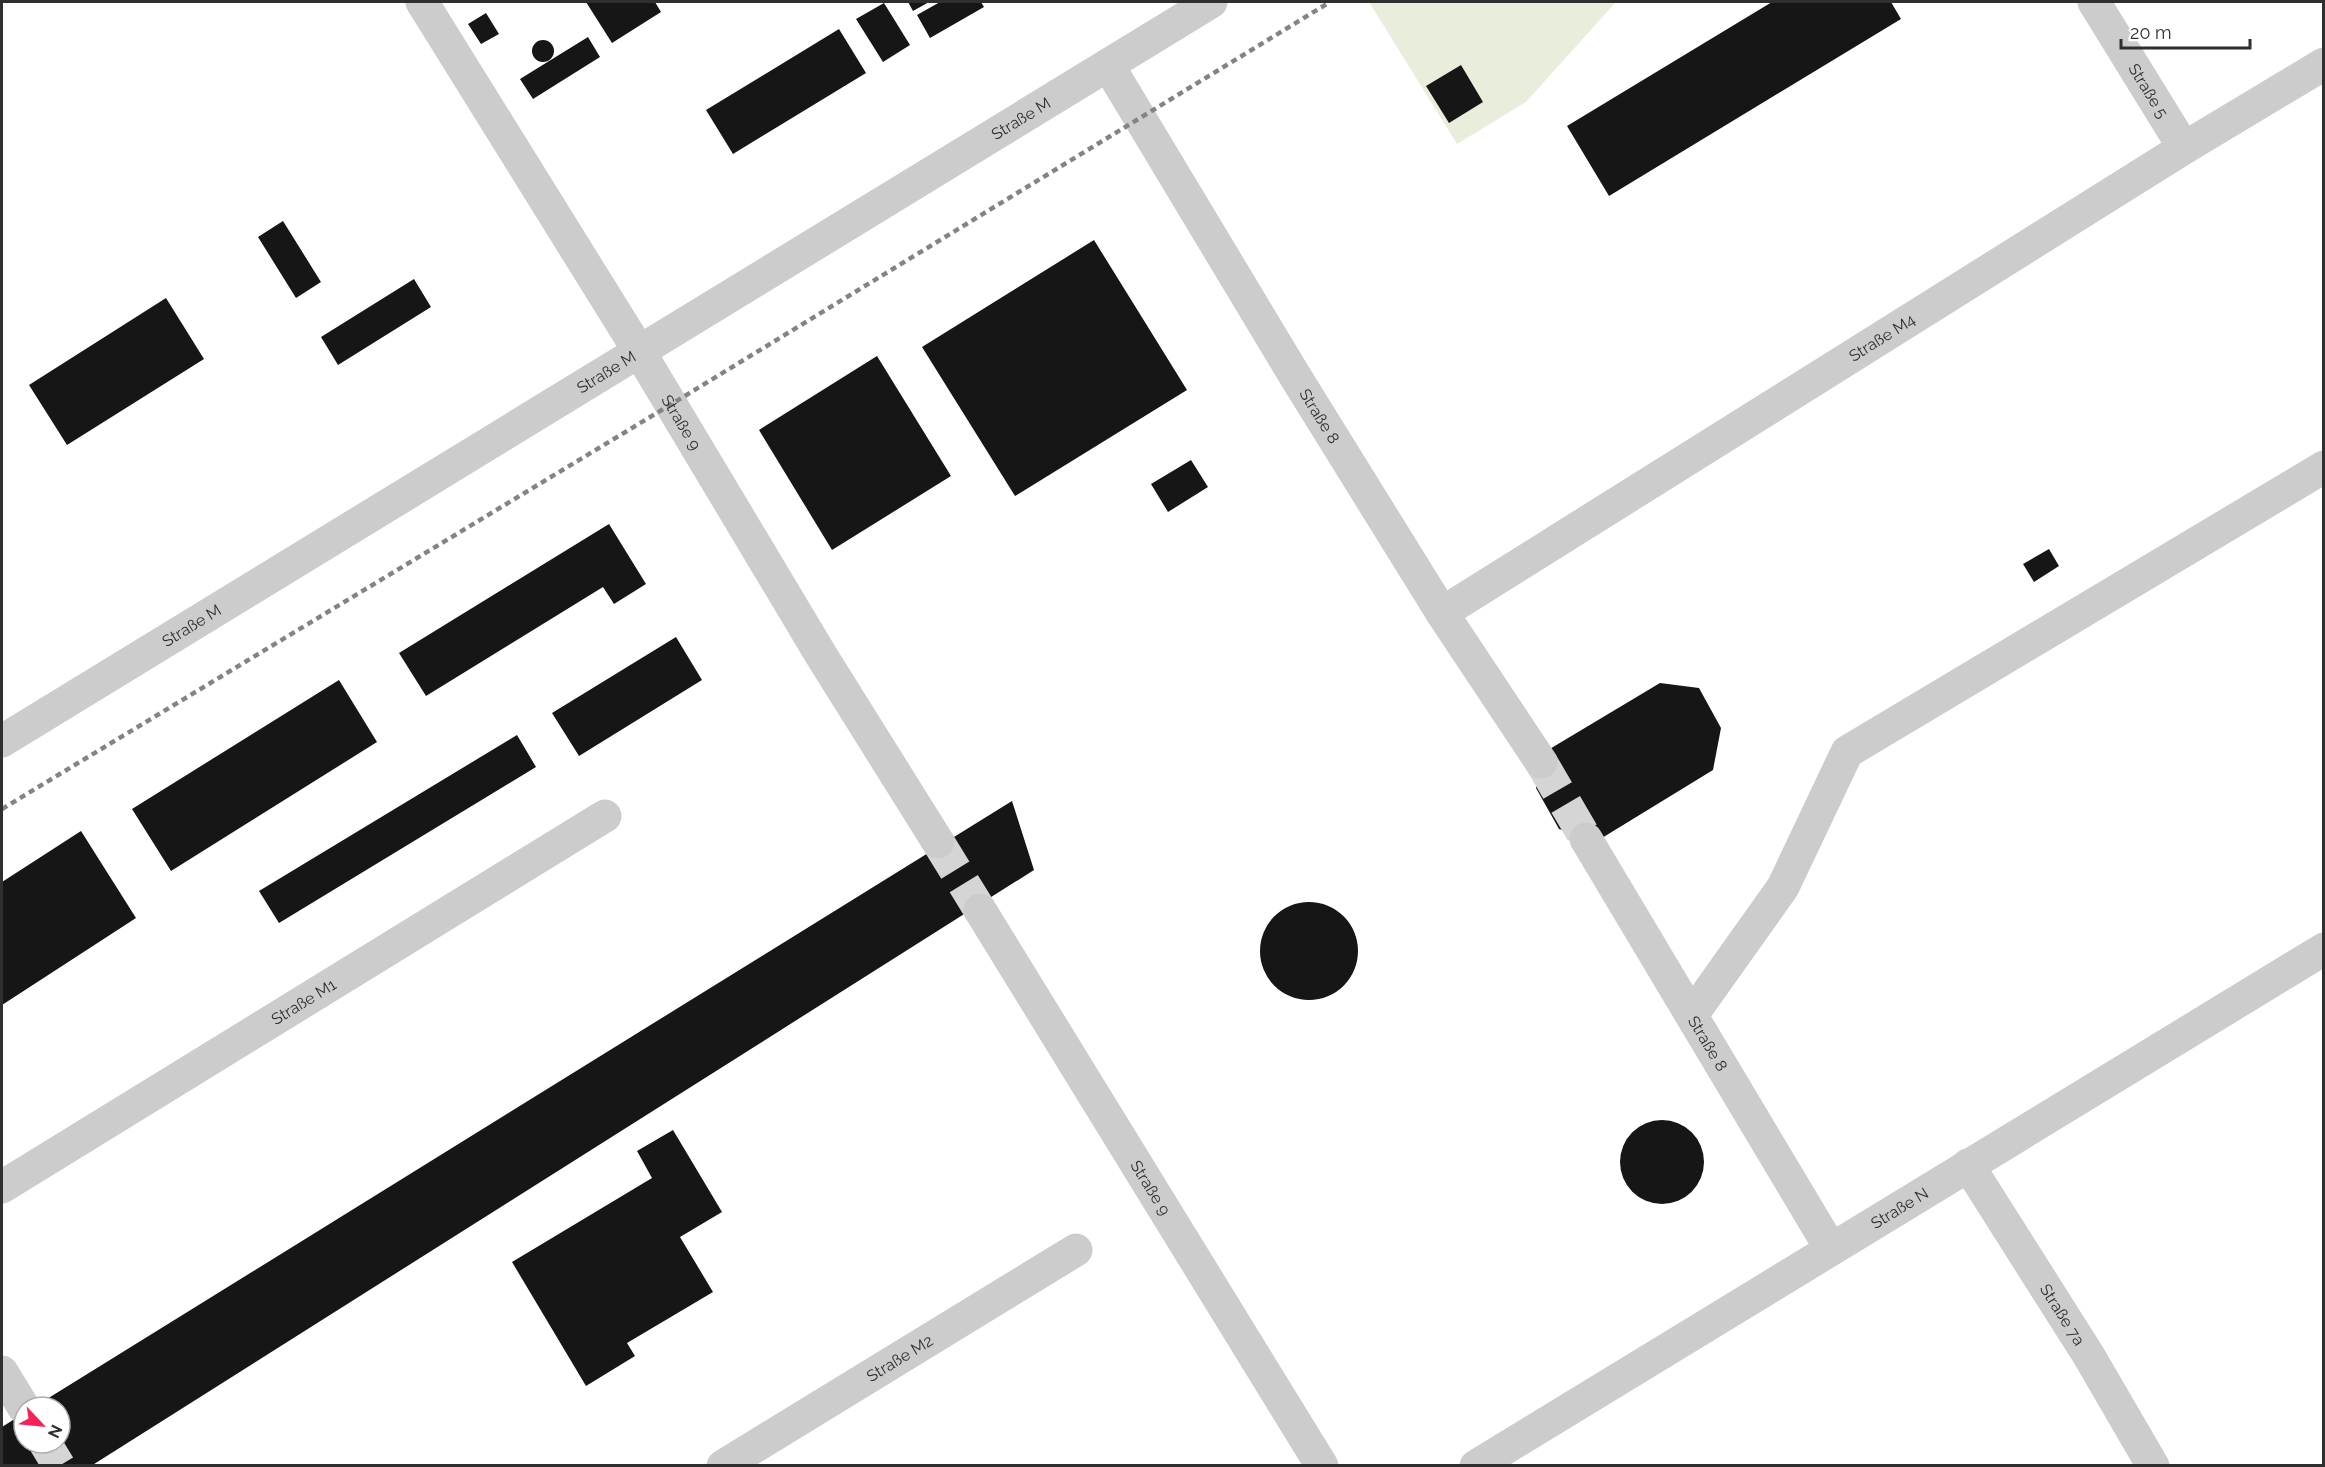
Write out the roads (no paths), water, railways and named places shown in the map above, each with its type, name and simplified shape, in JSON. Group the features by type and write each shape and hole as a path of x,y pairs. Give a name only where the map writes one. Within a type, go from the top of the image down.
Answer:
{"lane":[{"name":"Straße 9","path":"422,2 639,351 803,625 938,842"},
{"name":"Straße M","path":"2,741 1211,2"},
{"name":"Straße 5","path":"2094,2 2184,148"},
{"name":"Straße M4","path":"1442,613 2184,148 2324,64"},
{"name":"Straße 8","path":"1108,65 1295,376 1442,613 1540,762"},
{"path":"1692,1015 1783,887 1848,752 2324,467"},
{"name":"Straße M1","path":"2,1187 605,816"},
{"name":"Straße 8","path":"1587,839 1831,1249"},
{"name":"Straße 9","path":"980,910 1322,1466"},
{"name":"Straße N","path":"1476,1466 2324,949"},
{"name":"Straße 7a","path":"1968,1165 2089,1356 2153,1466"},
{"name":"Straße M2","path":"723,1466 1076,1250"},
{"path":"2,1371 16,1395"}],"tunnel":[{"path":"1541,762 1586,839"},
{"path":"938,842 980,910"},
{"path":"52,1455 59,1466"}],"railway":[{"path":"2,809 1330,2"}]}
